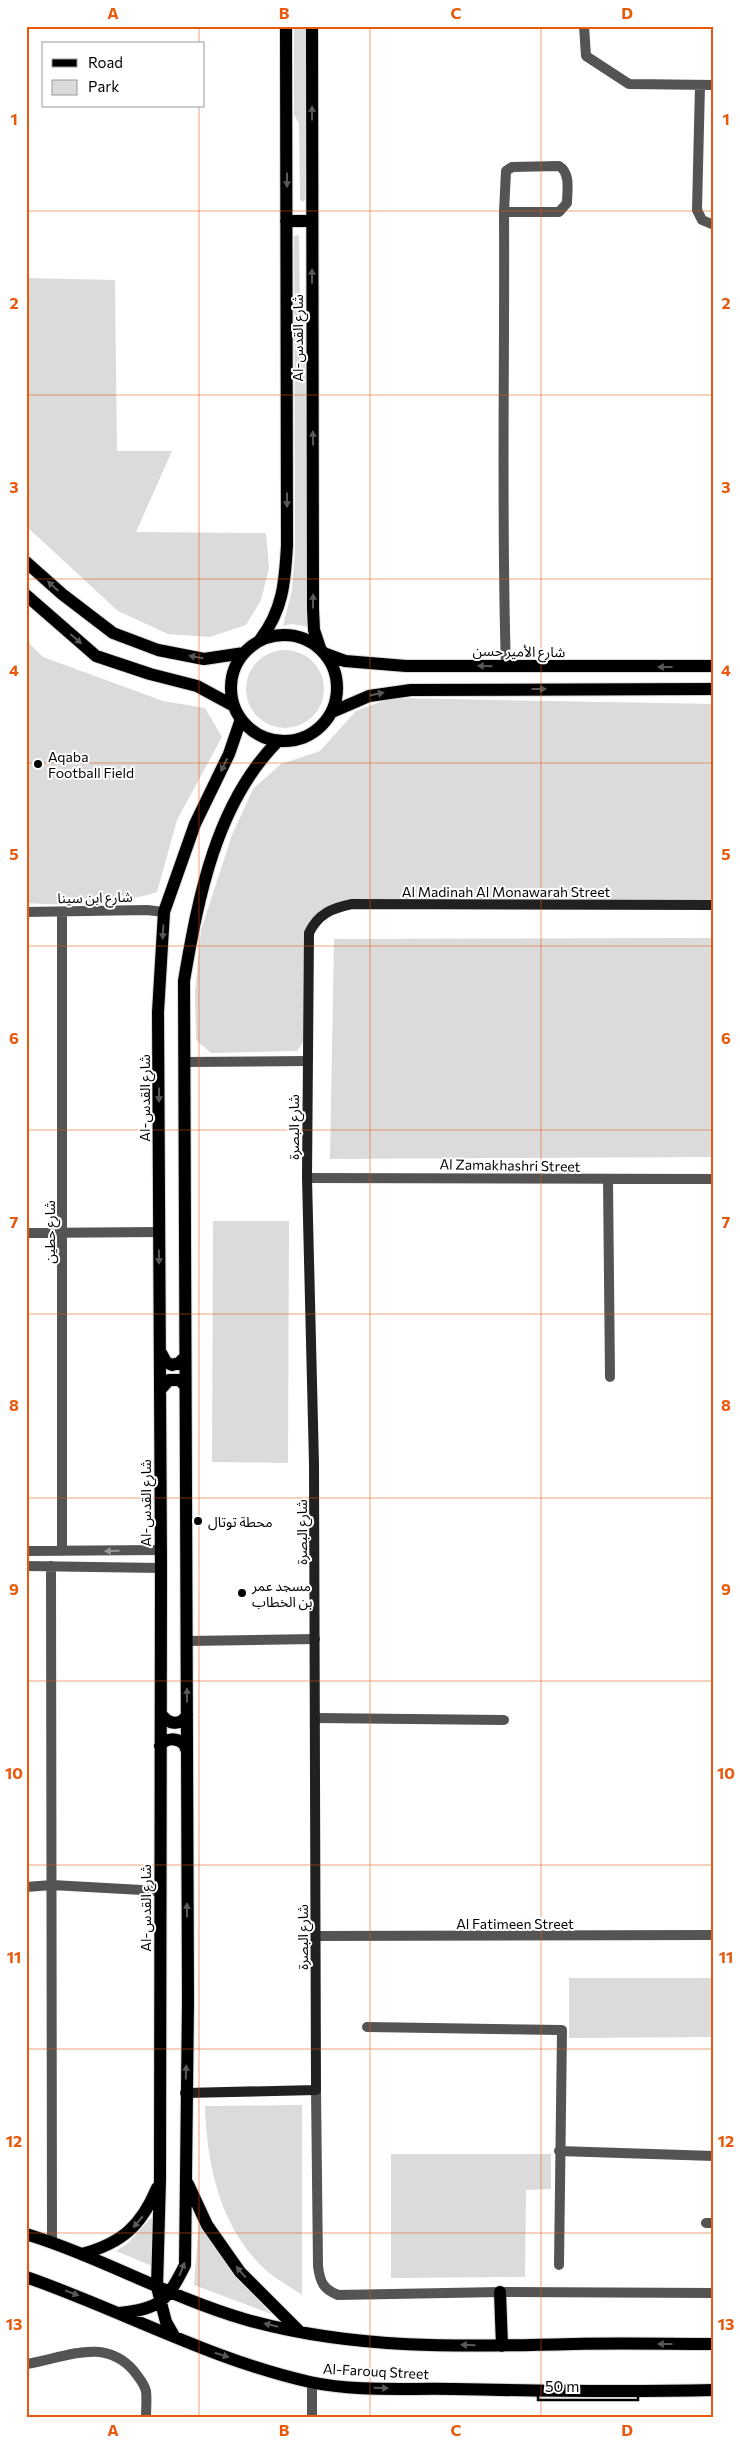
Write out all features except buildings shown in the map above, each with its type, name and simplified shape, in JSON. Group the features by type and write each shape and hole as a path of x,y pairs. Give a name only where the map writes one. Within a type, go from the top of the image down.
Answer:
{"main road":[{"name":"Al-شارع القدس","path":"260,640 273,623 285,579 288,502 286,26"},
{"name":"Al-شارع القدس","path":"312,26 313,609 314,630 323,651"},
{"path":"286,221 311,221"},
{"path":"26,562 62,594 114,633 158,650 204,659 244,653"},
{"path":"26,595 96,656 150,674 197,686 234,706"},
{"path":"276,635 292,635 307,639 323,651 334,668 337,682 337,698 332,712 315,732 291,741 278,741 264,738 251,730 241,719 231,695 233,672 244,653 260,640 276,635"},
{"name":"شارع الأمير حسن","path":"323,651 346,661 372,664 506,667 714,666"},
{"path":"332,712 369,696 411,690 714,689"},
{"name":"Al-شارع القدس","path":"174,2336 166,2322 157,2287 160,2179 161,1568 158,1012 164,912 195,824 229,754 241,719"},
{"path":"119,2313 139,2311 160,2302 171,2293 185,2266 185,2093 188,2002 184,981 195,916 218,839 241,790 264,755 278,741"},
{"name":"Al Madinah Al Monawarah Street","path":"309,933 313,924 328,911 352,904 714,905"},
{"name":"شارع البصرة","path":"309,933 306,1178 314,1464 316,2090"},
{"path":"161,1354 166,1362 172,1365 179,1363 185,1356"},
{"path":"160,1390 169,1380 180,1380 185,1386"},
{"path":"160,1714 167,1721 177,1723 181,1722 187,1714"},
{"path":"160,1746 166,1741 176,1739 184,1744 187,1751"},
{"path":"185,2093 316,2090"},
{"path":"186,2178 207,2225 234,2264 300,2332"},
{"path":"82,2254 101,2248 122,2237 137,2225 149,2207 160,2179"},
{"path":"26,2234 82,2254 171,2293 245,2319 300,2332 397,2343 502,2346 714,2344"},
{"name":"Al-Farouq Street","path":"26,2277 217,2354 312,2382 362,2388 574,2392 714,2390"},
{"path":"500,2292 502,2346"}],"street":[{"path":"584,26 586,56 628,84 714,85"},
{"path":"700,85 697,210 702,220 714,224"},
{"path":"504,212 559,212 567,203 567,176 564,169 559,166 512,167 506,172 504,212 506,667"},
{"name":"شارع ابن سينا","path":"26,912 147,910 164,912"},
{"name":"شارع حطين","path":"62,912 62,1552"},
{"path":"184,1062 306,1061"},
{"name":"Al Zamakhashri Street","path":"306,1178 714,1179"},
{"path":"608,1180 610,1377"},
{"path":"26,1233 159,1232"},
{"path":"26,1551 161,1550"},
{"path":"26,1566 161,1568"},
{"path":"51,1566 52,2243"},
{"path":"187,1641 315,1639"},
{"path":"316,1718 504,1720"},
{"path":"26,1886 160,1891"},
{"name":"Al Fatimeen Street","path":"316,1936 714,1935"},
{"path":"367,2027 562,2030 559,2266"},
{"path":"316,2090 318,2266 320,2281 326,2290 338,2295 500,2292 714,2293"},
{"path":"559,2151 714,2156"},
{"path":"26,2364 99,2351 114,2354 126,2362 140,2379 146,2390 146,2418"},
{"path":"312,2382 312,2418"}],"green space":[{"path":"294,26 305,26 305,199 303,202 300,200 299,123 294,115"},
{"path":"294,236 299,236 300,304 305,338 308,627 292,624 283,626 292,590 295,551"},
{"path":"26,278 115,280 117,451 172,451 136,532 266,533 269,568 261,600 246,625 210,637 168,634 118,611 26,526"},
{"path":"26,640 43,657 163,701 205,708 222,737 177,820 157,892 125,900 92,904 26,903"},
{"path":"285,650 300,653 313,661 321,674 324,689 321,704 313,717 300,725 285,728 270,725 257,717 249,704 246,689 249,674 257,661 270,653"},
{"path":"391,698 714,704 714,900 331,905 306,931 304,1041 297,1051 211,1053 196,1040 195,992 201,930 232,835 253,789 281,764 320,751 356,711"},
{"path":"714,938 714,1157 330,1159 334,939"},
{"path":"213,1221 289,1221 288,1463 212,1462"},
{"path":"569,1978 714,1978 714,2037 569,2038"},
{"path":"302,2105 302,2295 267,2271 251,2254 227,2216 213,2174 206,2129 205,2106"},
{"path":"391,2154 551,2154 551,2189 526,2190 525,2277 391,2278"},
{"path":"151,2218 154,2220 152,2266 116,2251 128,2243"},
{"path":"199,2219 226,2264 271,2314 194,2285"}],"place":[{"name":"Aqaba Football Field","path":"38,764"},
{"name":"محطة توتال","path":"198,1521"},
{"name":"مسجد عمر بن الخطاب","path":"242,1593"}]}
